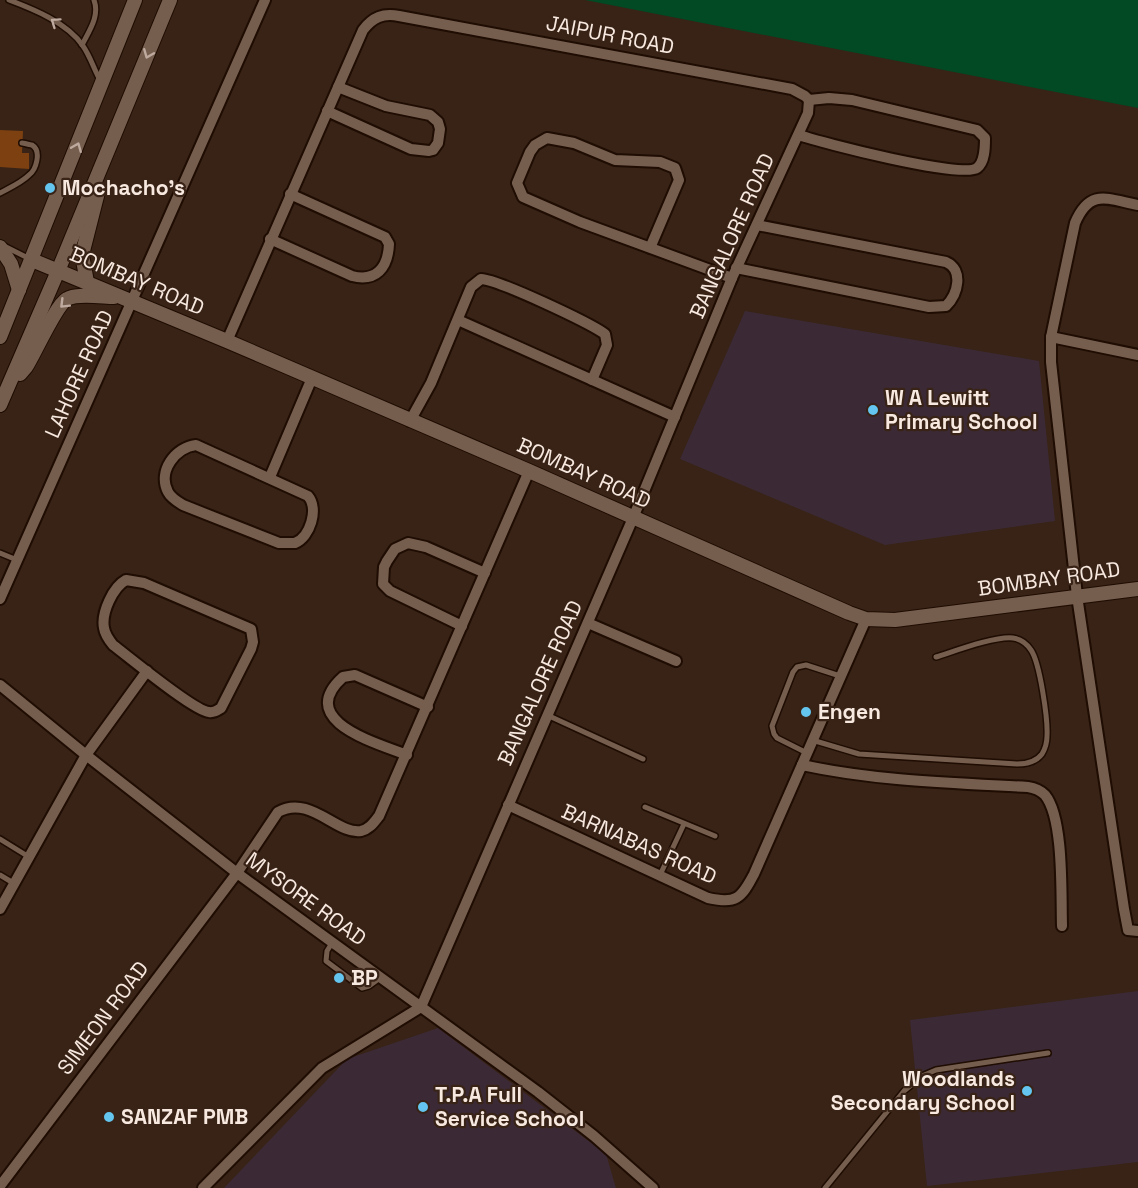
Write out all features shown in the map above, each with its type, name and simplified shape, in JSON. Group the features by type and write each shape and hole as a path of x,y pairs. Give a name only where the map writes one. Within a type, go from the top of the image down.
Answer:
{"street":[{"path":"0,337 135,0"},
{"path":"0,405 170,0"},
{"name":"LAHORE ROAD","path":"0,599 126,300 265,0"},
{"name":"JAIPUR ROAD","path":"338,87 363,30 374,19 387,15 792,89 808,100"},
{"path":"227,341 270,239 327,111 338,87 386,106 430,115 438,122 440,129 438,143 433,150 429,151 411,149 327,111"},
{"path":"799,135 850,150 957,170 975,170 979,167 985,152 985,138 977,130 852,100 829,98 808,100"},
{"name":"BANGALORE ROAD","path":"421,1008 633,518 734,273 799,135 808,113 808,100"},
{"path":"650,248 679,180 678,172 672,165 660,162 615,160 564,140 547,138 535,145 522,166 517,183 524,197 580,222 650,248 734,273 929,307 946,306 954,296 957,287 956,271 953,265 946,262 757,225"},
{"path":"87,282 82,255 98,192 100,169"},
{"path":"270,239 352,276 362,278 380,272 385,261 389,244 385,237 290,194"},
{"path":"1138,205 1097,199 1088,202 1082,208 1075,223 1051,337 1053,393 1077,596 1124,909 1128,930 1138,931"},
{"path":"0,245 11,264 19,290"},
{"name":"BOMBAY ROAD","path":"32,260 227,341 866,619 895,620 1138,589"},
{"path":"410,421 431,383 471,287 476,282 487,280 501,284 583,321 605,334 607,345 592,380"},
{"path":"11,382 26,367 58,310 67,299 76,297 126,300"},
{"path":"458,320 675,417"},
{"path":"1051,337 1138,355"},
{"path":"270,477 312,378"},
{"path":"188,446 203,447 270,477 299,491 312,501 313,517 299,542 279,543 183,505 173,498 166,485 166,473 175,453 188,446"},
{"path":"428,707 355,675 343,677 333,688 329,707 335,722 346,730 407,755 428,707 462,626 529,471"},
{"path":"462,626 390,591 383,584 384,567 395,549 408,543 426,546 485,573"},
{"path":"126,580 144,583 251,629 253,642 251,649 222,708 216,711 205,711 195,706 147,671 113,645 104,630 105,614 121,582 126,580"},
{"name":"BARNABAS ROAD","path":"508,805 708,898 723,901 739,897 754,874 866,619"},
{"path":"588,623 676,661"},
{"path":"0,909 86,755 147,671"},
{"name":"MYSORE ROAD","path":"0,685 237,873 538,1092 594,1136 651,1186 663,1188"},
{"name":"SIMEON ROAD","path":"0,1186 237,873 278,812 292,807 308,809 355,831 367,829 380,816 407,755"},
{"path":"802,765 889,778 1028,787 1039,790 1048,800 1057,828 1062,926"},
{"path":"203,1188 322,1068 421,1008"}],"lane":[{"path":"9,0 50,18 82,45 102,84"},
{"path":"82,45 96,16 97,7 94,0"},
{"path":"0,193 29,176 34,170 36,150 31,145 22,143"},
{"path":"0,245 32,260"},
{"path":"0,553 17,560"},
{"path":"812,740 859,754 1017,764 1026,764 1038,758 1046,745 1047,731 1037,661 1031,649 1024,642 1013,638 1000,639 936,657"},
{"path":"807,753 777,738 772,726 793,672 797,666 806,665 841,677"},
{"path":"547,715 643,759"},
{"path":"645,807 715,836"},
{"path":"659,876 684,824"},
{"path":"0,839 29,857"},
{"path":"0,875 15,884"},
{"path":"332,943 327,951 326,961 362,987 369,986 380,978"},
{"path":"825,1188 904,1091 922,1076 936,1070 1048,1053"}],"shaded area":[{"name":"W A Lewitt Primary School","path":"745,311 1039,361 1055,521 885,545 680,459"},
{"name":"Woodlands Secondary School","path":"1138,991 1138,1162 927,1186 910,1020"},
{"name":"T.P.A Full Service School","path":"438,1028 606,1154 616,1188 224,1188 347,1059"}],"green space":[{"path":"585,0 1138,0 1138,108"}],"building":[{"path":"0,130 23,131 22,153 29,153 29,169 0,167"}],"place":[{"name":"Mochacho's","path":"50,188"},
{"name":"W A Lewitt Primary School","path":"873,410"},
{"name":"Engen","path":"806,712"},
{"name":"BP","path":"339,978"},
{"name":"Woodlands Secondary School","path":"1027,1091"},
{"name":"T.P.A Full Service School","path":"423,1107"},
{"name":"SANZAF PMB","path":"109,1117"}]}
